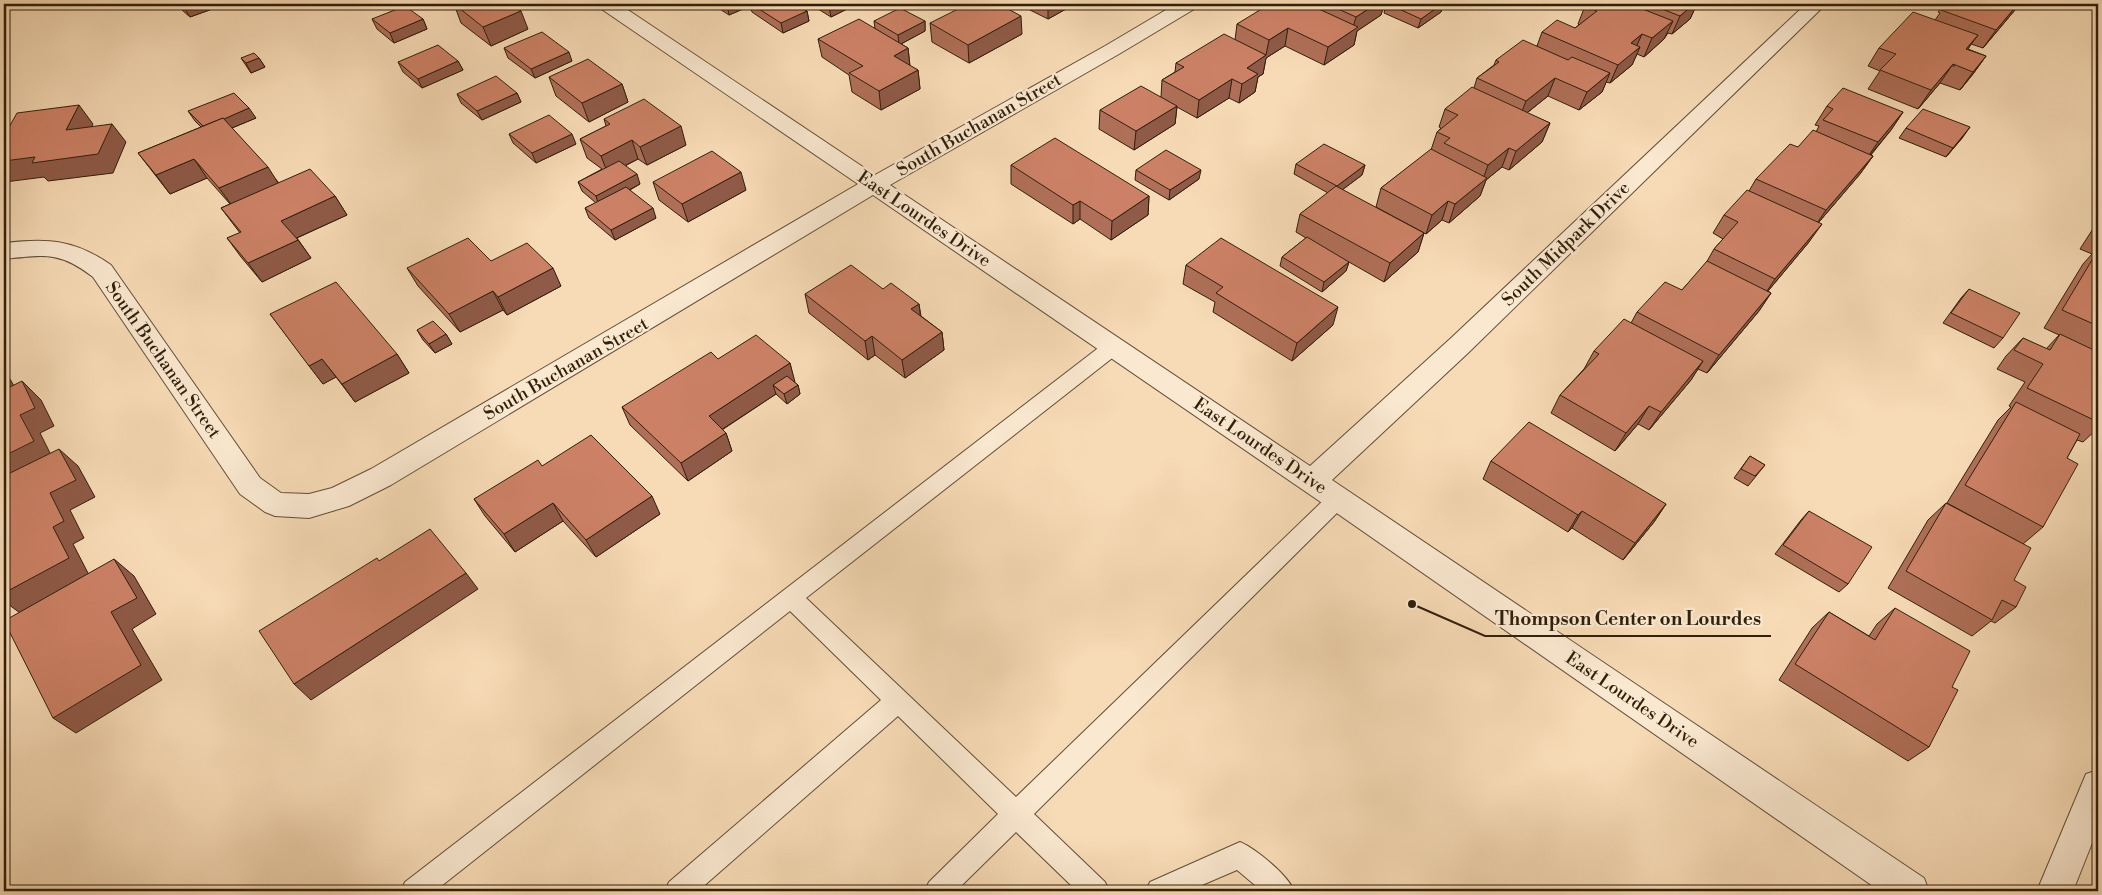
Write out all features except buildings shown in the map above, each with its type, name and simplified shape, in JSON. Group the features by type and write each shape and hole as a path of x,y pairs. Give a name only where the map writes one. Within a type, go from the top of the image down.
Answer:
{"street":[{"name":"East Lourdes Drive","path":"607,4 1312,481 1911,891"},
{"name":"South Buchanan Street","path":"4,251 25,248 66,250 86,259 102,271 250,486 274,504 309,506 339,498 382,477 873,185 1112,50 1189,4"},
{"name":"South Midpark Drive","path":"1312,481 1459,346 1817,4"},
{"path":"2055,891 2098,786"}],"lane":[{"path":"414,891 792,599 1113,347"},
{"path":"938,891 1338,499"},
{"path":"792,599 1096,891"},
{"path":"678,891 898,701"},
{"path":"1159,891 1240,855 1281,891"}],"place":[{"name":"Thompson Center on Lourdes","path":"1412,604"}]}
